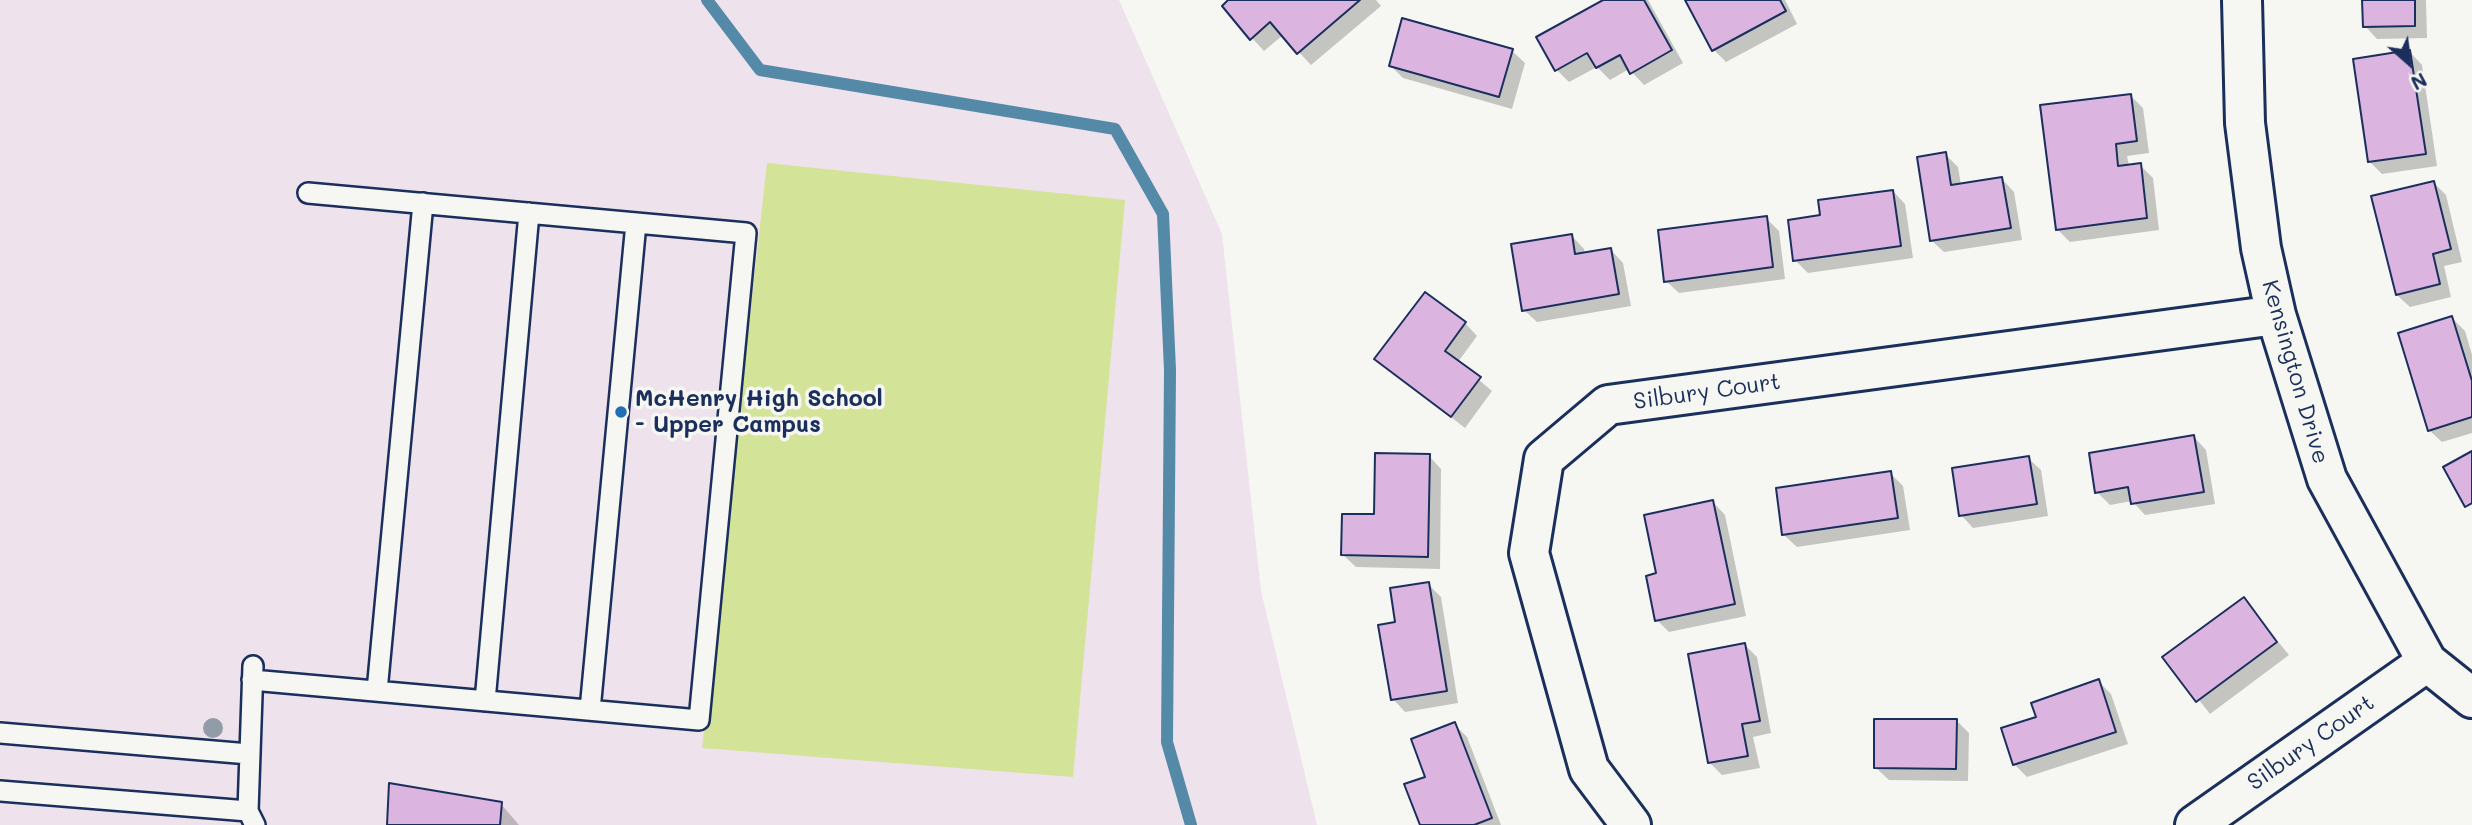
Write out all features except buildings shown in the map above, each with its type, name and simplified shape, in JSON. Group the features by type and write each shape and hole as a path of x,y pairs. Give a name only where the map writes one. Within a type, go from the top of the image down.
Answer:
{"street":[{"name":"Kensington Drive","path":"2242,0 2245,123 2261,248 2276,315 2327,479 2427,662 2472,698"},
{"name":"Silbury Court","path":"1631,825 1589,769 1529,554 1544,459 1608,405 2276,315"},
{"name":"Silbury Court","path":"2195,825 2427,662"}],"lane":[{"path":"0,791 251,818 249,754 253,673 377,691 699,720 747,233 308,193"},
{"path":"377,691 423,203"},
{"path":"485,701 529,213"},
{"path":"590,710 636,223"},
{"path":"0,733 249,754"}],"shaded area":[{"name":"McHenry High School - Upper Campus","path":"0,0 1119,0 1222,234 1261,591 1317,825 0,825"}],"green space":[{"path":"767,163 1125,200 1073,777 702,748"}],"waterway":[{"path":"707,0 760,70 1115,129 1163,214 1170,370 1167,742 1191,825"}],"place":[{"name":"McHenry High School - Upper Campus","path":"621,412"}]}
